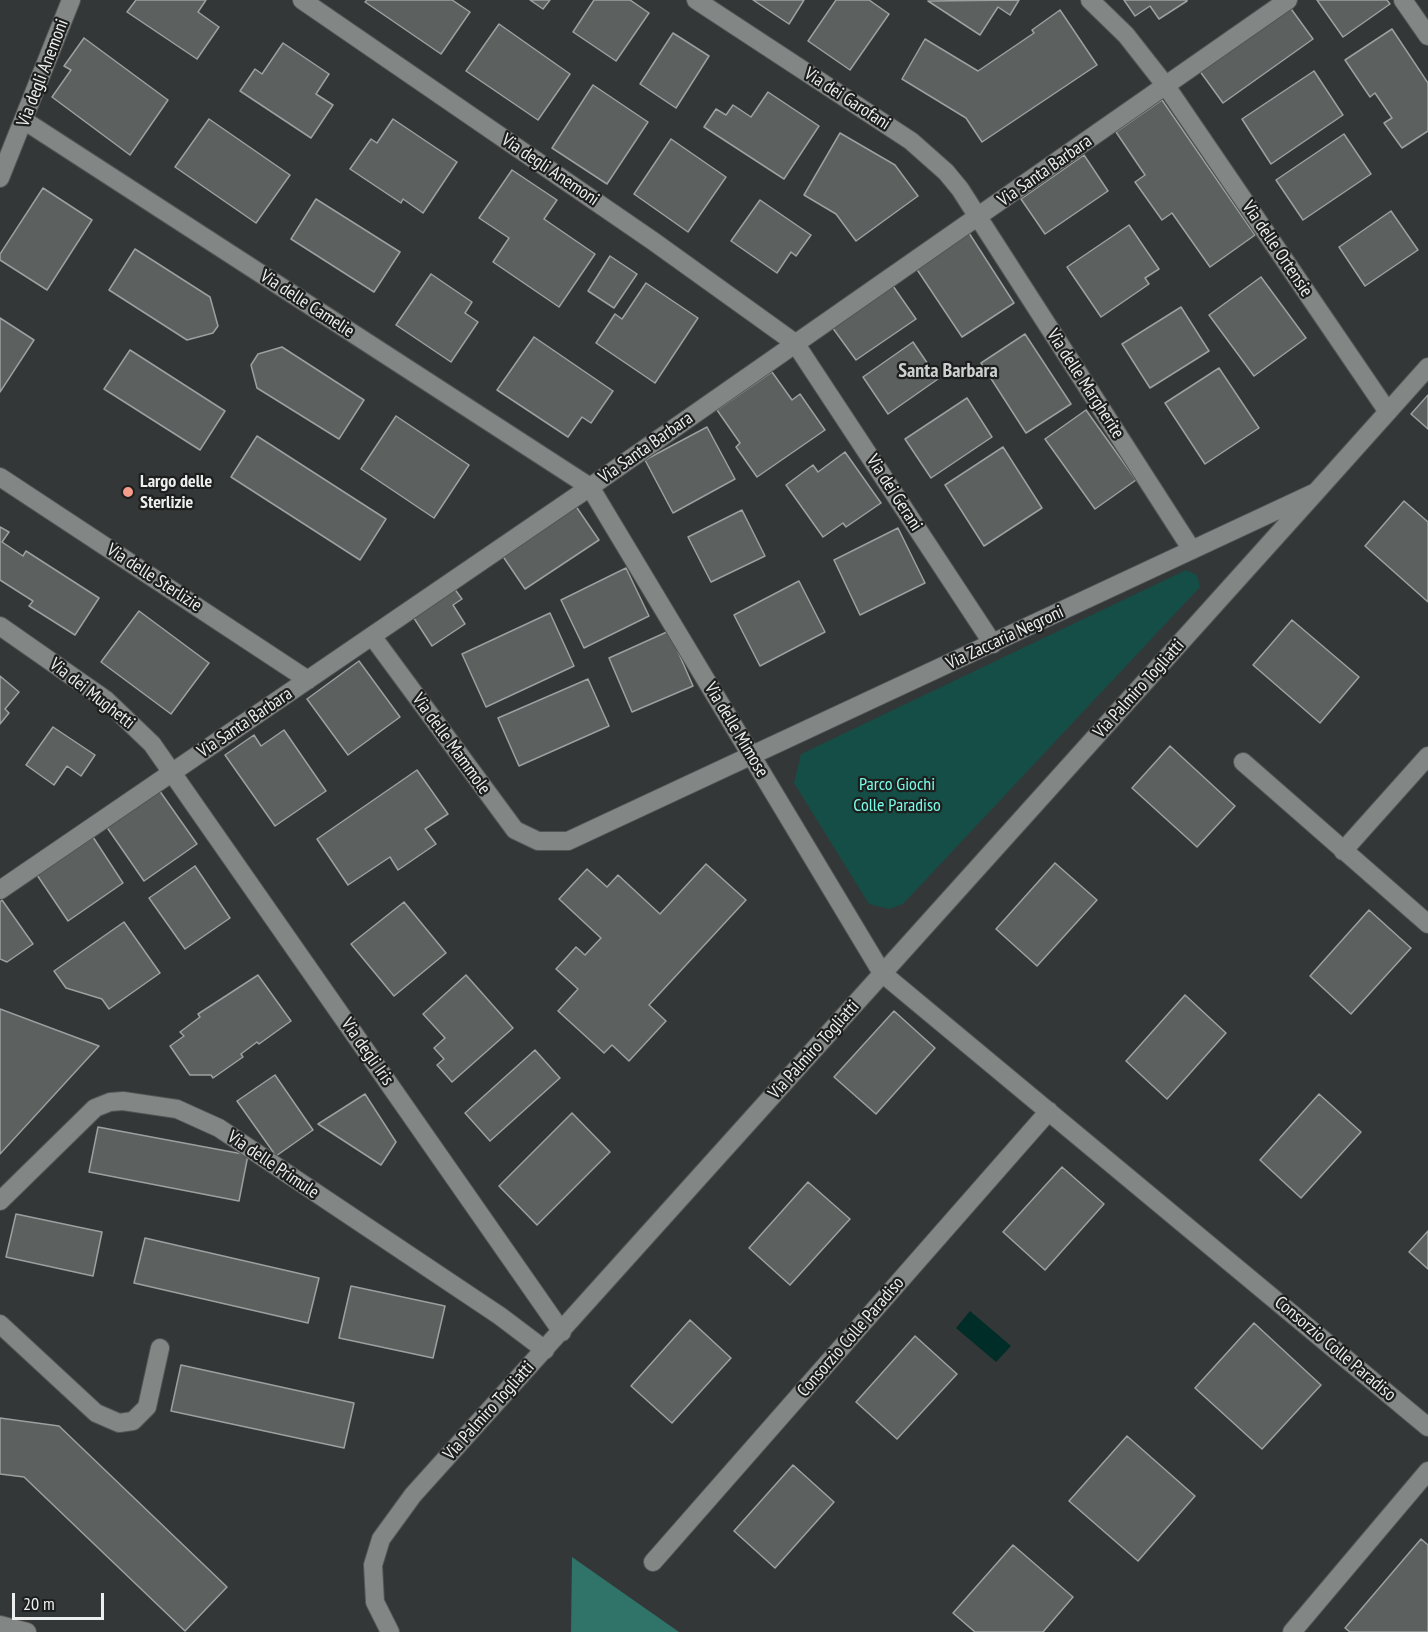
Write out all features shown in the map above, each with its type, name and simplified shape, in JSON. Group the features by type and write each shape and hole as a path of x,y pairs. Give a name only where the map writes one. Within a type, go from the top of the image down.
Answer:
{"street":[{"name":"Via degli Anemoni","path":"0,178 25,121 71,0"},
{"name":"Via degli Anemoni","path":"302,0 653,241 795,343"},
{"name":"Via dei Garofani","path":"696,0 911,141 946,172 979,218"},
{"name":"Via delle Ortensie","path":"1090,0 1126,35 1166,86 1388,412"},
{"name":"Via Santa Barbara","path":"0,890 590,487 795,343 979,218 1288,0"},
{"path":"1403,0 1428,36"},
{"name":"Via delle Camelie","path":"25,121 590,487"},
{"name":"Via delle Margherite","path":"979,218 1192,550"},
{"name":"Via dei Gerani","path":"795,343 993,644"},
{"name":"Via Zaccaria Negroni","path":"538,841 553,843 579,838 1316,492 1428,367"},
{"name":"Via delle Sterlizie","path":"0,477 308,680"},
{"name":"Via delle Mimose","path":"590,487 882,973"},
{"name":"Via Palmiro Togliatti","path":"390,1632 373,1591 373,1565 381,1539 413,1495 1316,492"},
{"name":"Via dei Mughetti","path":"0,626 113,706 152,744 172,773"},
{"name":"Via delle Mammole","path":"372,636 505,819 515,830 538,841"},
{"path":"1343,850 1428,756"},
{"path":"1243,762 1428,924"},
{"name":"Via degli Iris","path":"172,773 562,1332"},
{"name":"Consorzio Colle Paradiso","path":"882,973 1428,1427"},
{"name":"Via delle Primule","path":"0,1202 95,1108 110,1102 123,1101 177,1109 219,1128 500,1316 545,1350"},
{"name":"Consorzio Colle Paradiso","path":"653,1562 1049,1111"},
{"path":"0,1324 96,1413 119,1423 133,1421 147,1407 160,1348"},
{"path":"1292,1632 1428,1472"},
{"path":"0,1625 27,1632"}],"green space":[{"name":"Parco Giochi Colle Paradiso","path":"1186,570 1197,575 1200,587 903,904 889,909 869,904 794,783 801,754"}],"shaded area":[{"path":"970,1311 1011,1346 996,1362 956,1328"},
{"path":"572,1557 679,1632 571,1632"}],"building":[{"path":"136,0 206,0 198,12 219,27 197,59 127,12"},
{"path":"367,0 452,0 470,12 441,54 365,2"},
{"path":"530,0 550,0 543,9"},
{"path":"594,0 630,0 649,13 616,61 573,32"},
{"path":"753,0 804,0 789,24"},
{"path":"836,0 869,0 889,14 850,70 808,41"},
{"path":"1019,0 1010,15 998,7 980,35 928,1"},
{"path":"1124,0 1187,1 1159,19 1150,6 1135,16"},
{"path":"1317,0 1387,0 1390,4 1343,37"},
{"path":"1289,6 1313,39 1223,103 1199,70"},
{"path":"1060,10 1097,65 982,142 966,118 902,79 925,39 978,71 1034,33 1032,30"},
{"path":"499,24 570,74 538,120 466,71"},
{"path":"1392,29 1428,83 1428,131 1402,148 1384,123 1392,118 1375,93 1370,97 1345,60"},
{"path":"673,33 709,56 676,108 640,84"},
{"path":"84,38 168,100 130,155 52,97 71,70 64,66"},
{"path":"283,43 329,74 316,94 333,105 311,138 240,91 255,69 262,74"},
{"path":"1314,71 1343,115 1271,164 1242,119"},
{"path":"593,85 648,122 607,184 552,148"},
{"path":"768,92 819,126 784,179 704,127 716,109 726,115 733,105 751,117"},
{"path":"1162,100 1255,235 1210,267 1172,213 1162,220 1135,182 1145,175 1116,132"},
{"path":"209,119 290,175 256,223 175,167"},
{"path":"393,119 457,162 423,213 403,199 401,203 350,169 371,139 377,143"},
{"path":"840,133 895,165 918,196 856,241 836,214 804,195"},
{"path":"1344,134 1371,174 1303,220 1276,180"},
{"path":"671,139 726,177 688,232 634,194"},
{"path":"1084,155 1108,191 1045,234 1021,199"},
{"path":"512,170 557,200 544,219 595,254 559,307 493,262 509,238 479,218"},
{"path":"43,188 92,220 47,290 0,260 0,254"},
{"path":"316,199 400,252 374,292 291,239"},
{"path":"760,200 811,235 796,256 791,252 777,273 731,241"},
{"path":"1391,211 1418,250 1365,286 1339,247"},
{"path":"1129,225 1159,269 1145,278 1149,284 1101,317 1067,267"},
{"path":"969,233 1014,303 962,337 916,268"},
{"path":"135,249 210,297 218,326 213,333 187,340 109,290"},
{"path":"610,256 637,274 614,308 588,291"},
{"path":"431,274 472,302 465,313 478,322 451,362 396,325"},
{"path":"1261,277 1306,338 1254,376 1209,315"},
{"path":"646,283 698,318 655,383 596,343 615,314 622,319"},
{"path":"893,286 916,319 856,360 832,327"},
{"path":"1181,307 1209,351 1150,388 1122,344"},
{"path":"0,318 34,340 0,392"},
{"path":"1025,334 1071,404 1026,433 981,363"},
{"path":"534,337 613,391 591,423 582,417 568,437 497,390"},
{"path":"913,342 938,379 888,414 863,377"},
{"path":"282,347 364,400 339,439 257,388 251,365 258,354"},
{"path":"130,350 225,411 200,450 104,389"},
{"path":"1219,368 1259,428 1205,464 1165,403"},
{"path":"772,372 792,400 800,394 825,430 757,477 736,447 740,443 717,410"},
{"path":"1428,395 1428,429 1411,414"},
{"path":"967,398 992,437 931,478 905,439"},
{"path":"1086,410 1136,480 1095,509 1045,439"},
{"path":"396,416 469,465 434,518 361,469"},
{"path":"707,427 735,479 673,513 645,460"},
{"path":"257,436 386,519 360,560 231,477"},
{"path":"1003,447 1042,508 984,546 945,485"},
{"path":"845,452 881,503 846,527 843,523 823,537 786,485 813,465 818,472"},
{"path":"1404,501 1428,522 1428,602 1365,546"},
{"path":"573,502 599,540 525,589 500,552"},
{"path":"742,510 765,556 711,582 688,537"},
{"path":"0,527 9,532 2,542 23,556 26,551 99,598 75,635 29,606 33,601 0,580"},
{"path":"898,528 925,583 860,615 834,560"},
{"path":"626,568 649,616 584,648 561,600"},
{"path":"799,581 825,632 760,666 734,615"},
{"path":"451,584 462,599 453,605 465,624 432,646 410,612"},
{"path":"139,611 209,663 171,714 101,662"},
{"path":"550,613 574,666 486,707 462,654"},
{"path":"1292,620 1359,677 1320,723 1253,665"},
{"path":"669,631 693,686 632,712 609,658"},
{"path":"359,661 400,717 348,755 307,699"},
{"path":"0,676 19,692 5,709 9,713 0,724"},
{"path":"588,679 609,726 519,766 498,718"},
{"path":"53,727 95,755 81,776 67,766 54,785 26,765"},
{"path":"284,730 326,791 275,826 225,755 254,735 261,746"},
{"path":"1170,746 1235,806 1197,847 1132,788"},
{"path":"417,770 448,814 425,829 436,844 398,870 390,857 348,885 317,839"},
{"path":"159,790 197,844 144,881 106,826"},
{"path":"93,837 123,883 68,921 37,875"},
{"path":"1055,863 1097,900 1037,966 996,929"},
{"path":"706,864 746,900 649,1005 666,1021 629,1061 612,1045 604,1053 558,1011 578,989 556,969 576,947 585,955 601,938 559,899 587,869 607,887 618,875 660,914"},
{"path":"195,866 230,918 185,949 149,898"},
{"path":"2,900 33,944 7,962 0,959 0,902"},
{"path":"404,902 446,953 394,996 351,944"},
{"path":"1369,910 1411,948 1351,1014 1310,976"},
{"path":"124,922 160,973 109,1009 102,999 66,988 54,971"},
{"path":"258,975 291,1021 259,1044 257,1042 241,1054 243,1057 213,1078 211,1075 190,1075 170,1046 184,1036 180,1032 200,1017 198,1014"},
{"path":"466,975 513,1028 452,1082 437,1065 444,1059 434,1048 445,1038 423,1014"},
{"path":"1185,995 1226,1033 1167,1099 1126,1061"},
{"path":"0,1009 99,1046 0,1154"},
{"path":"894,1011 935,1048 876,1114 834,1077"},
{"path":"535,1050 560,1078 490,1141 465,1113"},
{"path":"275,1075 313,1130 276,1156 237,1101"},
{"path":"365,1094 396,1142 381,1165 318,1124"},
{"path":"1319,1094 1361,1132 1301,1198 1260,1160"},
{"path":"572,1113 610,1152 537,1225 499,1186"},
{"path":"98,1127 248,1155 239,1201 89,1172"},
{"path":"1062,1167 1104,1204 1045,1270 1003,1232"},
{"path":"808,1182 850,1219 790,1285 749,1248"},
{"path":"16,1214 102,1232 93,1276 6,1257"},
{"path":"1428,1231 1428,1269 1409,1252"},
{"path":"145,1238 319,1278 308,1323 134,1283"},
{"path":"351,1286 445,1306 433,1358 339,1338"},
{"path":"690,1320 731,1358 672,1423 631,1386"},
{"path":"1254,1323 1321,1385 1262,1449 1195,1388"},
{"path":"915,1336 957,1374 897,1439 856,1402"},
{"path":"181,1365 354,1403 344,1448 171,1411"},
{"path":"0,1418 59,1426 227,1587 185,1631 24,1477 0,1474"},
{"path":"1127,1436 1195,1496 1138,1561 1069,1501"},
{"path":"793,1465 834,1502 775,1568 734,1531"},
{"path":"1421,1539 1428,1545 1428,1632 1350,1632 1345,1628"},
{"path":"1013,1545 1073,1597 1043,1632 975,1632 953,1613"}],"place":[{"name":"Largo delle Sterlizie","path":"128,492"}],"district":[{"name":"Santa Barbara","path":"948,371"}]}
